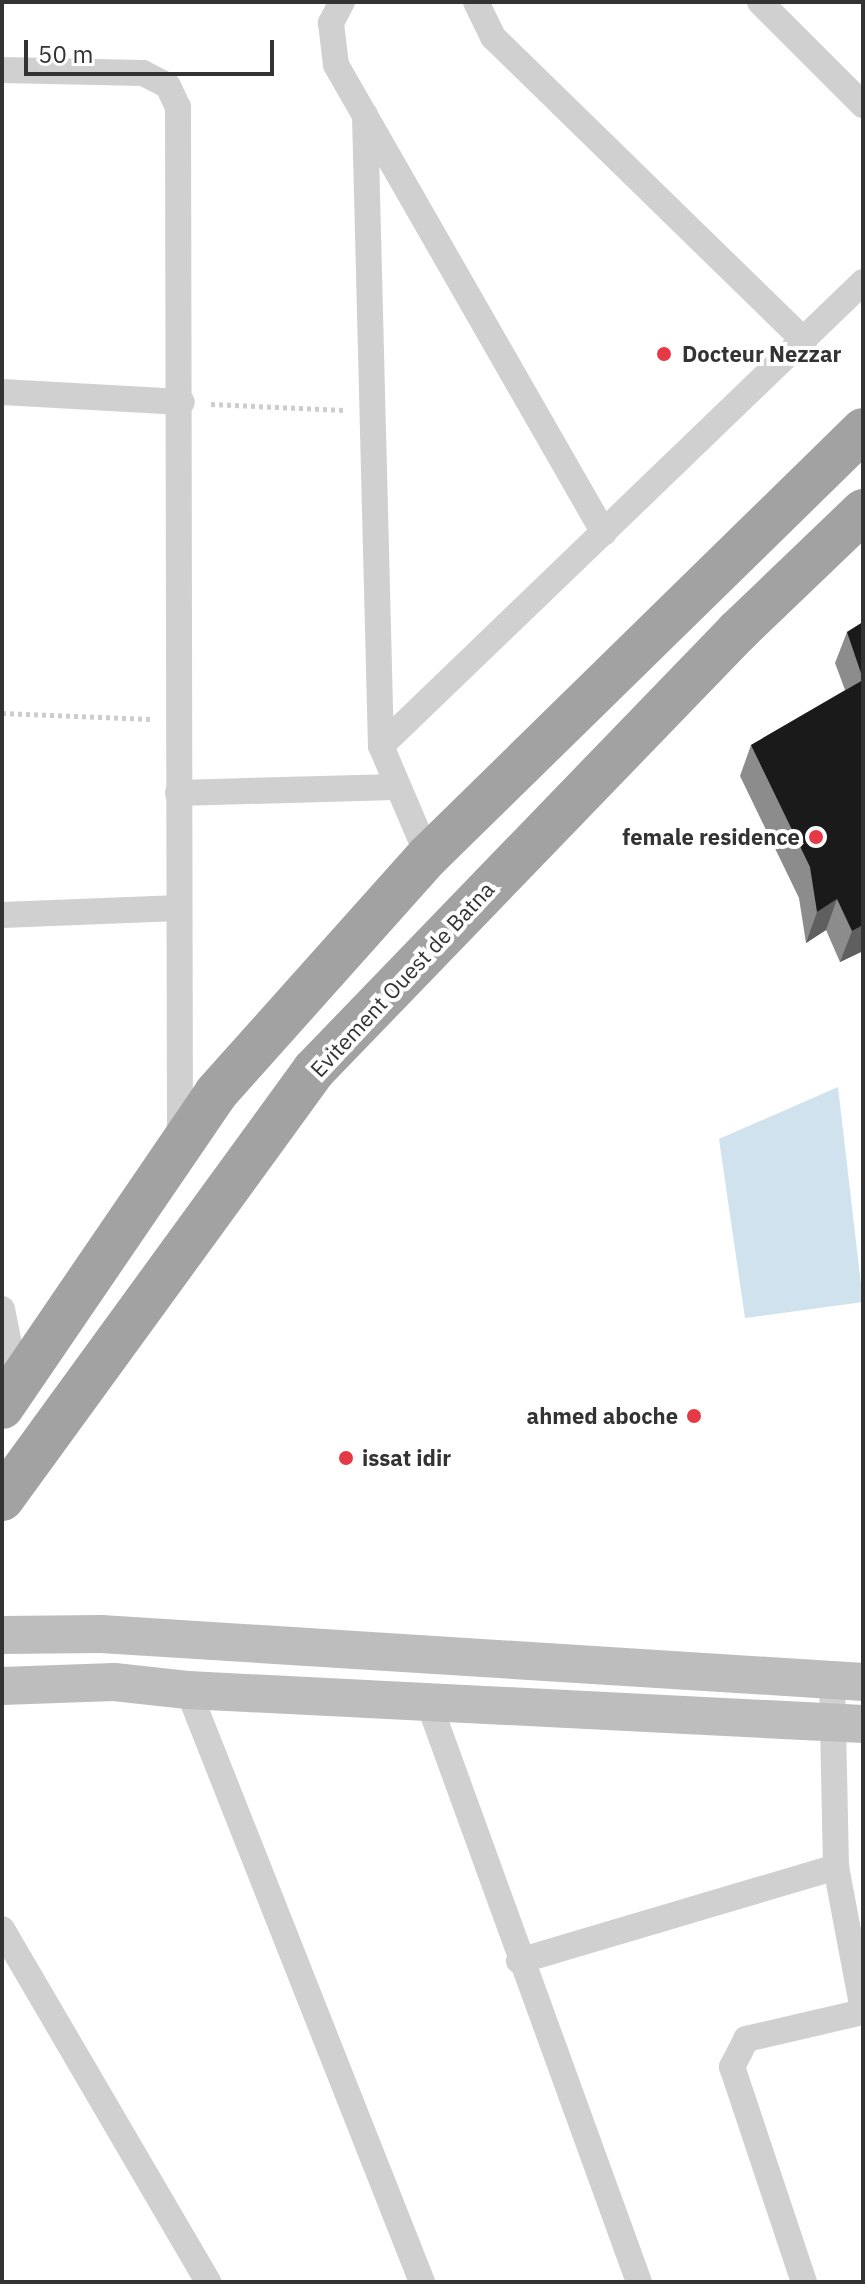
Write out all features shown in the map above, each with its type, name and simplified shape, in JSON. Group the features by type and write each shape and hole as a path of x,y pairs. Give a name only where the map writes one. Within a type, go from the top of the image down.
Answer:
{"highway":[{"path":"9,1396 180,1151 216,1093 428,856 863,430"},
{"name":"Evitement Ouest de Batna","path":"2,1499 314,1070 737,632 862,513"}],"main road":[{"path":"2,1635 116,1635 847,1681"},
{"path":"2,1686 114,1682 188,1690 847,1723"}],"street":[{"path":"342,2 333,15 330,37 336,65 604,533"},
{"path":"476,2 493,37 804,341"},
{"path":"760,2 863,105"},
{"path":"2,70 143,73 161,80 176,97 182,402 178,793 180,1151"},
{"path":"365,115 381,746 428,856"},
{"path":"381,746 863,282"},
{"path":"2,392 182,402"},
{"path":"178,793 396,787"},
{"path":"2,915 179,908"},
{"path":"2,1309 9,1396"},
{"path":"804,2282 732,2067 746,2039 863,2011 852,1914 836,1867 847,1723 847,1681"},
{"path":"188,1690 422,2282"},
{"path":"428,1701 519,1961 639,2282"},
{"path":"519,1961 836,1867"},
{"path":"2,1929 208,2282"}],"path":[{"path":"182,402 374,411"},
{"path":"2,713 179,721"}],"water":[{"path":"838,1087 863,1302 745,1318 719,1139"}],"building":[{"path":"863,622 863,679 847,632"},
{"name":"female residence","path":"863,680 863,925 852,931 837,899 817,912 810,867 751,745"}],"place":[{"name":"Docteur Nezzar","path":"664,354"},
{"name":"female residence","path":"816,837"},
{"name":"ahmed aboche","path":"694,1416"},
{"name":"issat idir","path":"346,1458"}]}
